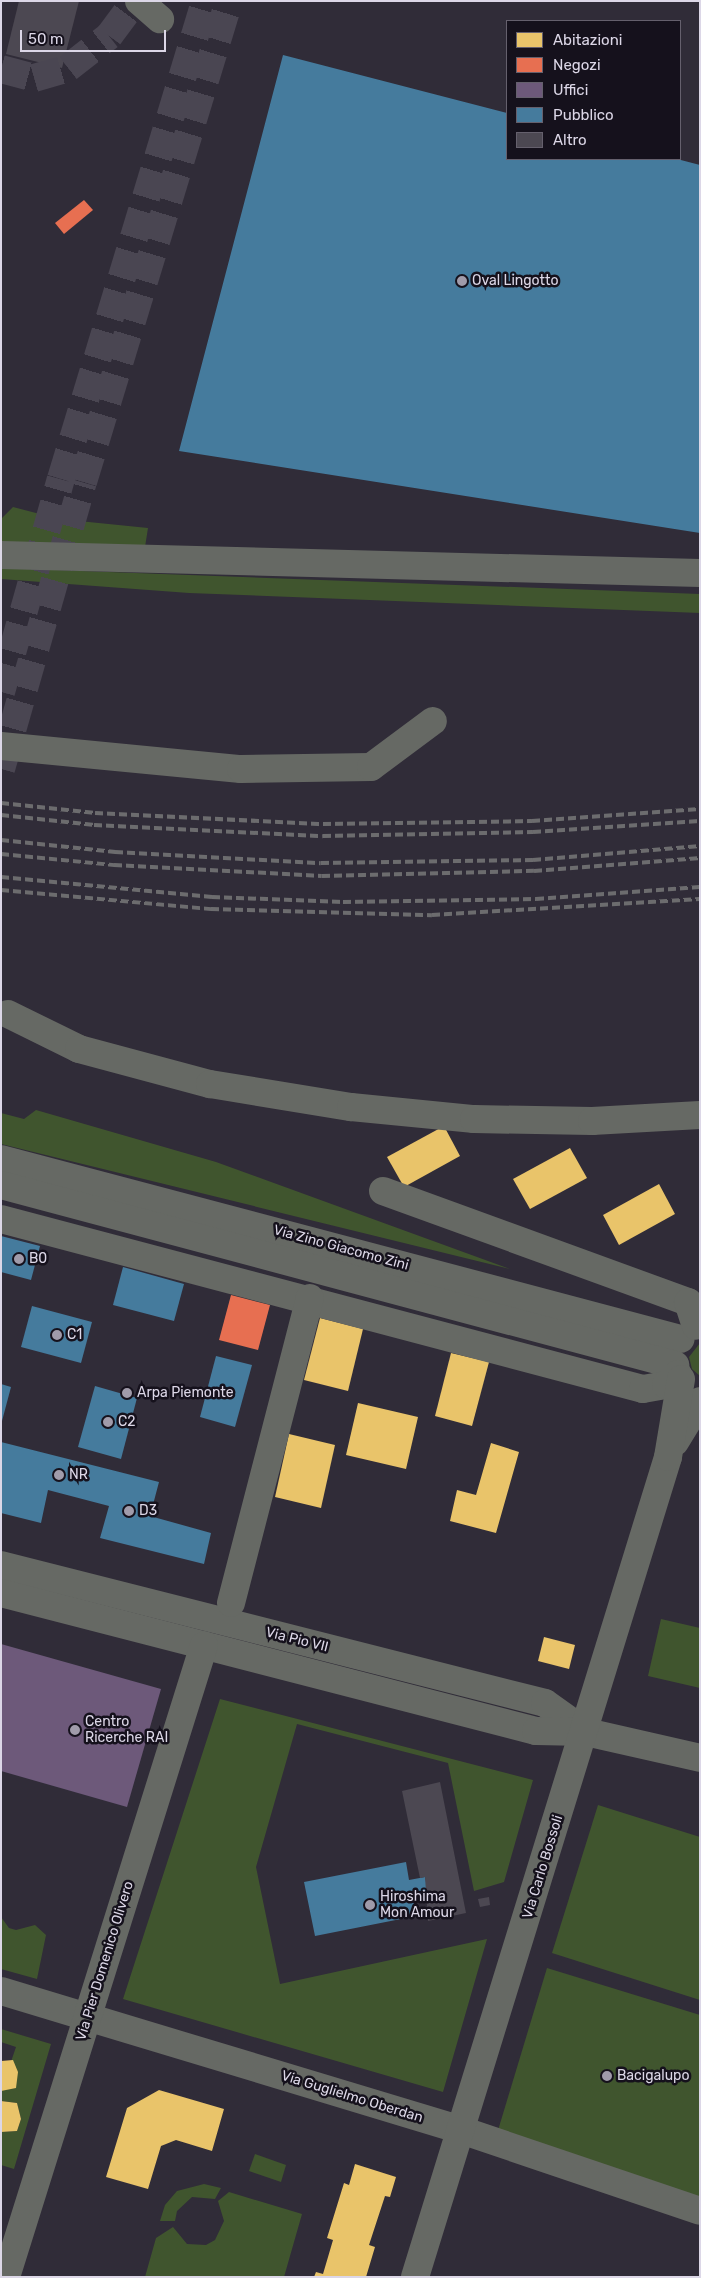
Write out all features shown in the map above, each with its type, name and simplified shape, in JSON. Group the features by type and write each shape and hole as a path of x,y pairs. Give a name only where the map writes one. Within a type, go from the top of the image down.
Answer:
{"street":[{"path":"138,1 160,19"},
{"path":"1,555 700,573"},
{"path":"1,746 241,768 371,767 433,721"},
{"path":"8,1014 79,1049 210,1084 351,1107 474,1119 592,1121 700,1115"},
{"name":"Via Zino Giacomo Zini","path":"1,1159 689,1353"},
{"name":"Via Zino Giacomo Zini","path":"1,1185 689,1353"},
{"path":"1,1219 310,1298 643,1389 666,1384 689,1353 688,1302 383,1191"},
{"path":"231,1603 310,1298"},
{"name":"Via Carlo Bossoli","path":"415,2277 586,1732 668,1457 689,1353"},
{"name":"Via Carlo Bossoli","path":"668,1457 700,1401"},
{"name":"Via Pio VII","path":"1,1565 545,1703 586,1732"},
{"name":"Via Pio VII","path":"1,1593 536,1731 586,1732 700,1758"},
{"name":"Via Pier Domenico Olivero","path":"6,2277 204,1645"},
{"name":"Via Guglielmo Oberdan","path":"1,1991 461,2130 700,2211"}],"green space":[{"path":"13,507 59,519 148,528 145,547 1,543 1,519"},
{"path":"1,568 700,594 700,613 189,593 1,579"},
{"path":"36,1110 216,1162 510,1269 1,1144 1,1113 24,1119"},
{"path":"700,1343 700,1376 692,1369 689,1357"},
{"path":"661,1619 700,1628 700,1688 648,1676"},
{"path":"220,1699 533,1780 504,1882 474,1891 448,1763 297,1724 256,1867 280,1984 487,1939 443,2092 123,1999"},
{"path":"598,1805 700,1837 700,2000 552,1953"},
{"path":"1,1917 9,1928 16,1930 35,1925 46,1935 37,1979 1,1969"},
{"name":"Bacigalupo","path":"547,1968 700,2015 700,2200 496,2137"},
{"path":"1,2029 51,2044 14,2169 1,2165 1,2132 17,2131 21,2119 17,2103 1,2101 1,2091 16,2047 1,2042"},
{"path":"255,2154 286,2165 281,2182 249,2171"},
{"path":"204,2184 221,2188 215,2199 192,2197 177,2211 175,2221 160,2221 165,2205 177,2191"},
{"path":"229,2192 302,2214 284,2277 145,2277 156,2238 173,2227 187,2244 206,2245 215,2240 224,2221 218,2201"}],"building: Abitazioni":[{"path":"444,1126 460,1156 404,1187 387,1157"},
{"path":"570,1148 587,1178 530,1209 513,1179"},
{"path":"659,1184 675,1214 619,1245 603,1215"},
{"path":"320,1318 363,1329 348,1391 304,1380"},
{"path":"451,1353 489,1362 472,1426 435,1416"},
{"path":"358,1403 418,1417 406,1469 346,1455"},
{"path":"289,1434 335,1445 321,1508 275,1497"},
{"path":"491,1443 519,1452 496,1533 450,1521 457,1490 476,1495"},
{"path":"544,1637 575,1645 569,1669 538,1661"},
{"path":"13,2060 18,2072 16,2088 1,2091 1,2061"},
{"path":"159,2090 224,2109 212,2151 176,2140 161,2146 148,2189 106,2177 127,2108"},
{"path":"1,2101 17,2103 21,2119 17,2131 1,2132"},
{"path":"355,2164 396,2177 390,2197 385,2196 369,2245 375,2247 366,2277 314,2277 316,2272 323,2274 333,2240 327,2238 344,2183 349,2185"}],"building: Negozi":[{"path":"84,200 93,210 64,234 55,223"},
{"path":"231,1295 270,1305 258,1350 219,1340"}],"building: Uffici":[{"name":"Centro Ricerche RAI","path":"1,1644 161,1689 127,1807 1,1771"}],"building: Pubblico":[{"name":"Oval Lingotto","path":"283,55 506,113 506,160 681,160 700,165 700,533 179,451"},
{"name":"B0","path":"1,1236 40,1246 31,1280 1,1272"},
{"path":"123,1267 184,1284 174,1321 113,1305"},
{"name":"C1","path":"32,1306 92,1322 81,1363 21,1347"},
{"path":"216,1356 252,1365 235,1427 200,1417"},
{"path":"1,1384 11,1387 2,1421 1,1421"},
{"name":"C2","path":"95,1386 137,1398 121,1459 78,1447"},
{"path":"1,1442 159,1482 150,1516 211,1533 204,1564 100,1538 109,1506 48,1490 41,1523 1,1513"},
{"path":"406,1862 409,1880 425,1877 429,1897 413,1900 416,1916 315,1936 304,1882"}],"building: Altro":[{"path":"19,1 79,1 62,68 6,54"},
{"path":"440,1782 466,1913 428,1921 425,1877 420,1878 402,1791"},
{"path":"489,1897 490,1905 480,1907 478,1899"}],"tunnel":[{"path":"1,69 34,78 68,68 109,36 135,1"},
{"path":"1,692 61,479 205,1"},
{"path":"1,769 83,482 229,1"}],"railway":[{"path":"1,803 95,813 323,824 532,821 700,809"},
{"path":"1,815 94,825 323,836 533,832 700,821"},
{"path":"1,840 115,852 321,863 533,860 700,846"},
{"path":"1,854 114,865 322,876 534,871 700,858"},
{"path":"1,877 212,897 343,902 536,899 700,887"},
{"path":"1,890 211,909 432,915 700,899"}],"place":[{"name":"Oval Lingotto","path":"462,281"},
{"name":"B0","path":"19,1259"},
{"name":"C1","path":"57,1335"},
{"name":"Arpa Piemonte","path":"127,1393"},
{"name":"C2","path":"108,1422"},
{"name":"NR","path":"59,1475"},
{"name":"D3","path":"129,1511"},
{"name":"Centro Ricerche RAI","path":"75,1730"},
{"name":"Hiroshima Mon Amour","path":"370,1905"},
{"name":"Bacigalupo","path":"607,2076"}]}
